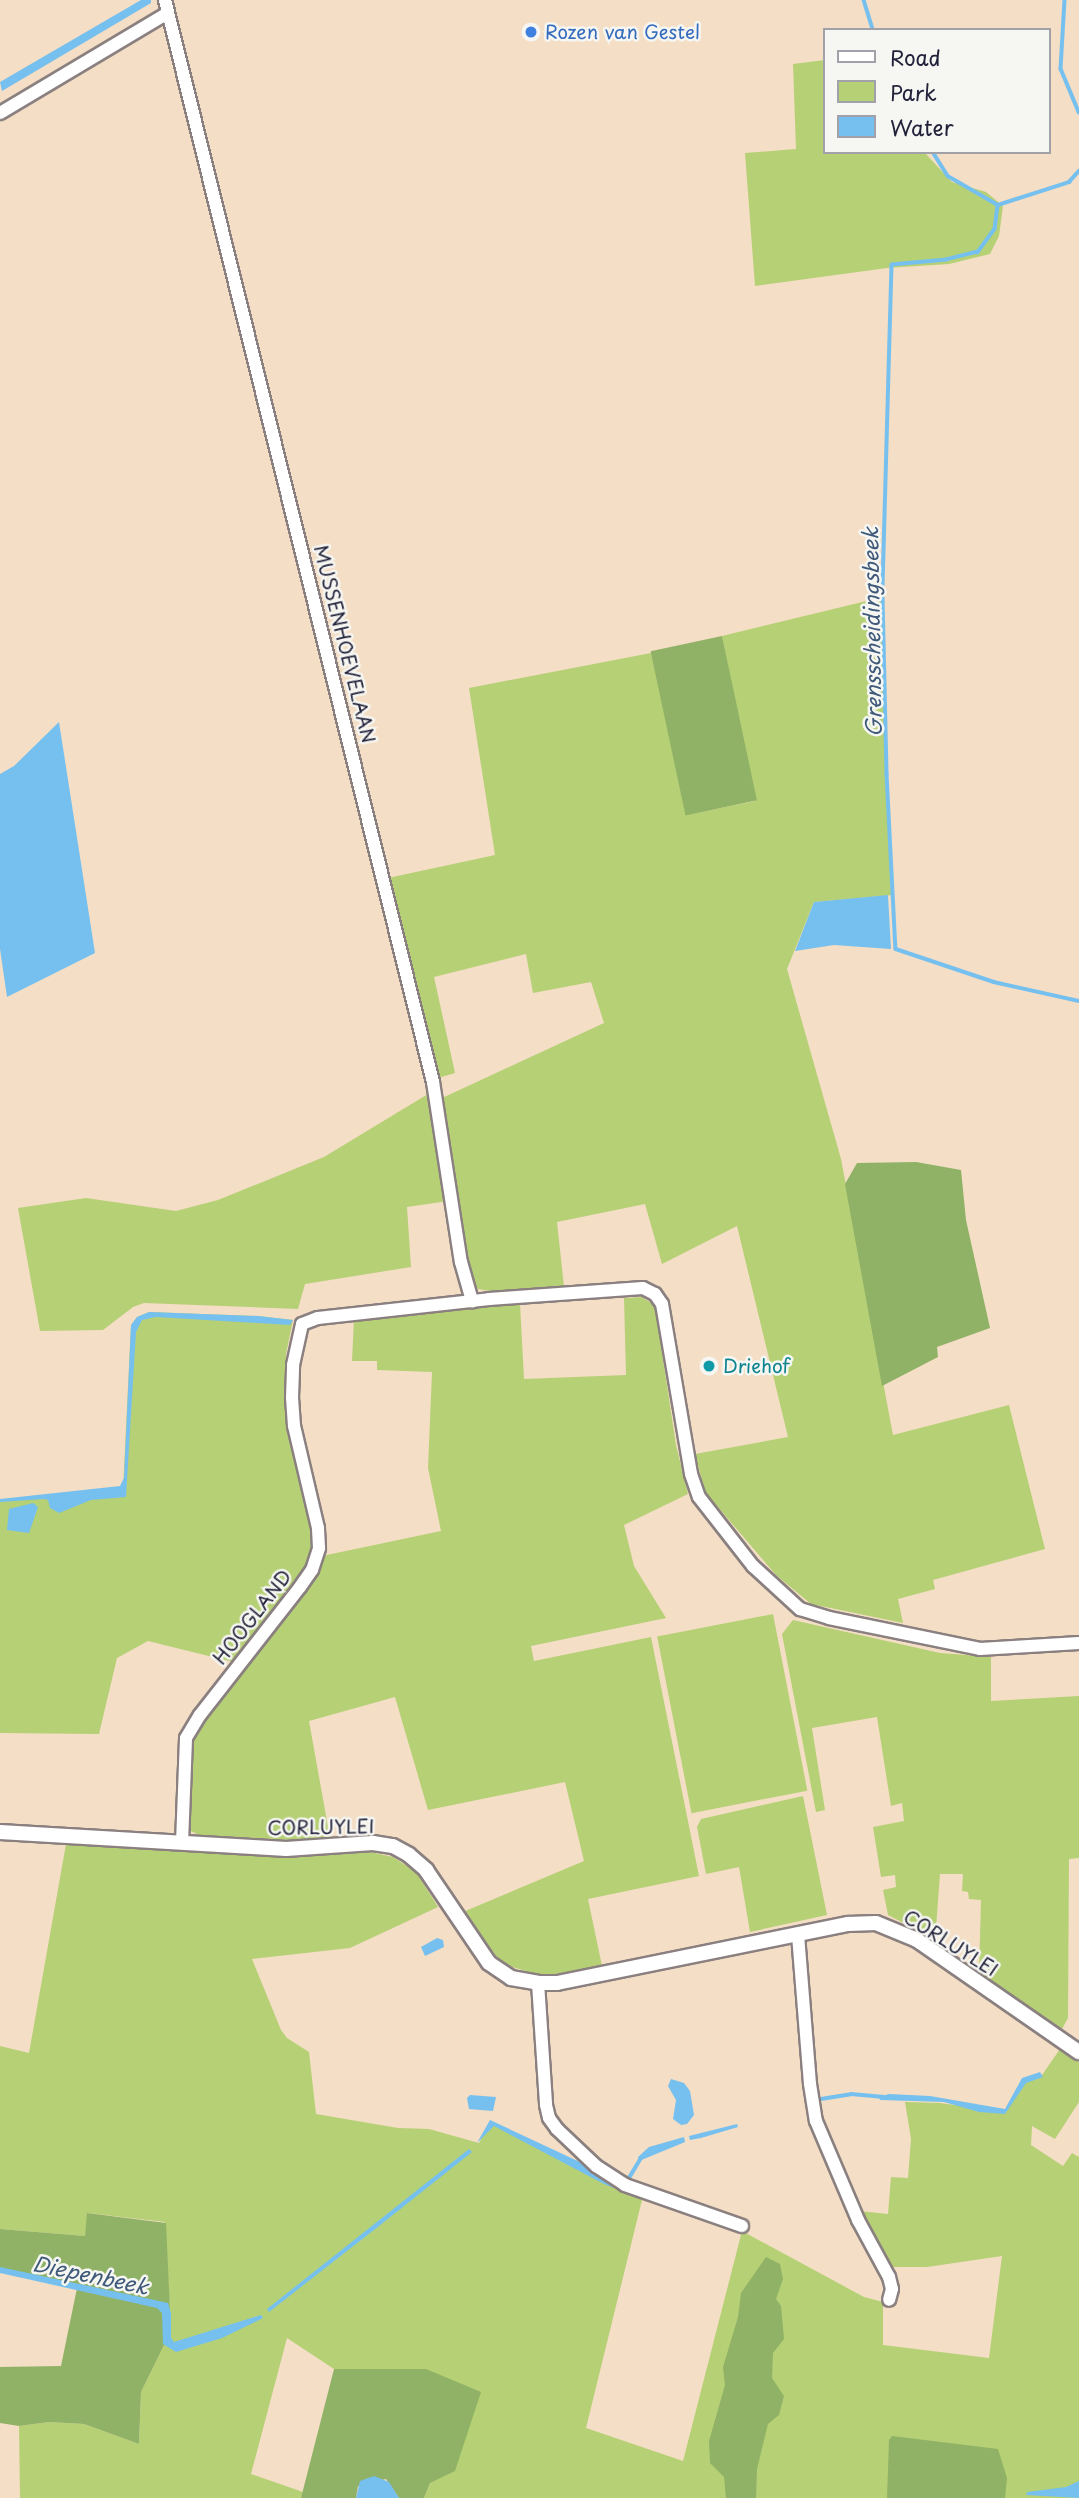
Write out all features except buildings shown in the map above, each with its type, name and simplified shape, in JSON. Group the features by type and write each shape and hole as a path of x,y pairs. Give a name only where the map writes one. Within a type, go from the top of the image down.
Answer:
{"street":[{"path":"0,113 165,7"},
{"name":"MUSSENHOEVELAAN","path":"165,7 433,1082 461,1262 472,1301"},
{"path":"472,1301 616,1289 643,1288 655,1294 664,1314 691,1474 699,1497 753,1566 800,1609 980,1650 1079,1643"},
{"name":"HOOGLAND","path":"182,1843 186,1738 200,1715 312,1570 319,1548 318,1528 293,1426 293,1365 302,1324 318,1318 472,1301"},
{"name":"CORLUYLEI","path":"0,1832 294,1849 373,1843 393,1846 410,1855 426,1870 489,1963 511,1978 538,1983 557,1983 862,1922 876,1923 905,1933 1079,2052"},
{"path":"798,1935 810,2084 816,2121 858,2220 889,2277 892,2289 889,2300"},
{"path":"538,1983 547,2105 549,2118 556,2129 596,2166 625,2185 742,2226"}],"green space":[{"path":"824,60 824,154 926,154 952,182 986,192 1003,206 999,236 990,254 949,264 887,268 755,286 745,153 796,149 793,64"},
{"path":"883,597 893,895 814,902 787,969 841,1159 893,1435 1009,1405 1045,1549 933,1580 935,1589 898,1599 903,1623 811,1604 776,1575 705,1492 695,1454 788,1437 737,1226 662,1264 645,1204 557,1222 564,1287 490,1291 478,1289 470,1279 440,1099 604,1023 591,982 533,993 526,954 434,977 455,1073 438,1078 388,878 495,855 469,688 651,653 691,814 755,801 722,636"},
{"path":"722,636 757,800 686,816 651,651"},
{"path":"428,1094 448,1201 407,1207 411,1267 305,1284 298,1309 144,1303 133,1307 103,1330 40,1331 18,1208 86,1198 176,1211 218,1200 324,1157"},
{"path":"916,1162 961,1170 966,1220 990,1328 937,1347 938,1357 882,1386 845,1184 857,1163"},
{"path":"642,1297 655,1306 676,1445 688,1494 624,1525 634,1566 666,1618 531,1646 534,1661 651,1637 699,1876 588,1899 602,1966 543,1976 502,1964 463,1912 584,1861 565,1782 428,1810 395,1697 309,1721 330,1838 292,1840 199,1835 189,1830 189,1744 204,1717 322,1556 441,1531 428,1468 432,1372 377,1370 377,1361 352,1361 354,1318 520,1304 524,1379 626,1375 624,1298"},
{"path":"149,1312 293,1320 286,1354 285,1396 312,1534 311,1553 304,1573 233,1662 148,1641 117,1658 99,1734 0,1733 0,1501 123,1489 131,1325 137,1317"},
{"path":"773,1614 807,1791 692,1813 657,1637"},
{"path":"793,1620 940,1653 991,1657 991,1701 1079,1696 1079,1858 1069,1859 1068,2018 1062,2029 979,1972 981,1900 969,1899 968,1892 962,1891 963,1874 940,1874 936,1928 931,1937 888,1915 883,1890 896,1887 895,1875 881,1877 873,1827 904,1821 902,1803 891,1806 877,1717 812,1728 825,1810 816,1812 782,1634"},
{"path":"803,1796 827,1915 750,1932 739,1867 706,1874 697,1827 701,1819"},
{"path":"66,1844 288,1858 370,1852 393,1857 416,1872 438,1907 350,1948 252,1959 281,2030 287,2038 309,2052 316,2114 398,2128 429,2129 479,2143 491,2121 642,2200 586,2428 683,2461 742,2231 864,2297 883,2302 883,2345 989,2358 1002,2256 927,2267 888,2267 859,2211 888,2214 891,2177 908,2178 911,2139 905,2102 940,2103 1005,2112 1023,2079 1042,2075 1060,2049 1079,2062 1079,2102 1055,2139 1032,2126 1031,2145 1063,2166 1072,2153 1079,2157 1079,2498 424,2498 430,2483 426,2369 334,2369 287,2338 251,2474 303,2492 301,2498 20,2498 19,2426 49,2422 84,2424 139,2444 141,2392 171,2331 165,2222 88,2213 85,2236 0,2229 0,2046 29,2053"},
{"path":"87,2213 166,2223 171,2331 141,2392 139,2444 84,2424 49,2422 19,2426 0,2423 0,2367 61,2366 77,2288 0,2271 0,2229 85,2236"},
{"path":"766,2257 780,2264 783,2279 776,2299 781,2306 784,2339 773,2353 772,2378 784,2396 779,2415 768,2424 757,2469 756,2498 726,2498 724,2477 710,2463 709,2441 725,2385 723,2367 738,2317 741,2293"},
{"path":"334,2369 426,2369 481,2392 455,2471 430,2483 424,2498 399,2498 386,2479 358,2486 356,2498 301,2498"},
{"path":"892,2436 998,2449 1007,2478 1005,2498 887,2498 889,2440"}],"water":[{"path":"141,0 151,0 151,3 2,91 0,82"},
{"path":"59,722 95,953 7,997 0,949 0,774 14,766"},
{"path":"888,895 891,949 834,945 795,951 814,902"},
{"path":"149,1312 293,1320 290,1325 156,1317 142,1320 136,1332 126,1497 91,1500 59,1513 50,1508 48,1500 44,1499 0,1502 0,1499 120,1486 124,1478 131,1325 137,1317"},
{"path":"33,1503 38,1507 29,1533 7,1530 9,1509"},
{"path":"437,1938 443,1940 444,1947 425,1956 421,1947"},
{"path":"1040,2072 1043,2077 1026,2083 1005,2114 979,2112 944,2102 880,2100 879,2097 889,2094 930,2096 1005,2109 1022,2078"},
{"path":"671,2079 684,2083 690,2091 694,2115 687,2124 681,2125 673,2119 676,2100 668,2086"},
{"path":"470,2095 496,2097 493,2111 469,2109 467,2098"},
{"path":"490,2120 582,2163 616,2184 614,2188 494,2126 477,2143"},
{"path":"737,2124 738,2127 690,2140 689,2136"},
{"path":"684,2137 685,2142 639,2161 638,2157 649,2147"},
{"path":"469,2149 472,2152 269,2312 267,2309"},
{"path":"0,2267 168,2303 171,2313 171,2338 174,2342 261,2315 263,2318 222,2338 176,2352 163,2344 162,2313 157,2308 0,2273"},
{"path":"374,2476 389,2482 399,2498 356,2498 360,2481"},
{"path":"1079,2481 1079,2498 1026,2495 1027,2492 1066,2487"}],"waterway":[{"path":"864,0 872,28"},
{"path":"1065,0 1061,69 1079,112"},
{"path":"934,154 948,176 998,205"},
{"path":"998,205 1069,182 1079,171"},
{"name":"Grensscheidingsbeek","path":"998,205 995,229 978,252 947,260 892,265 883,597 887,774 896,949 994,982 1079,1001"},
{"name":"Diepenbeek","path":"821,2099 851,2094 884,2097"},
{"name":"Diepenbeek","path":"620,2176 629,2178 641,2158"}],"place":[{"name":"Rozen van Gestel","path":"531,32"},
{"name":"Driehof","path":"709,1366"}]}
